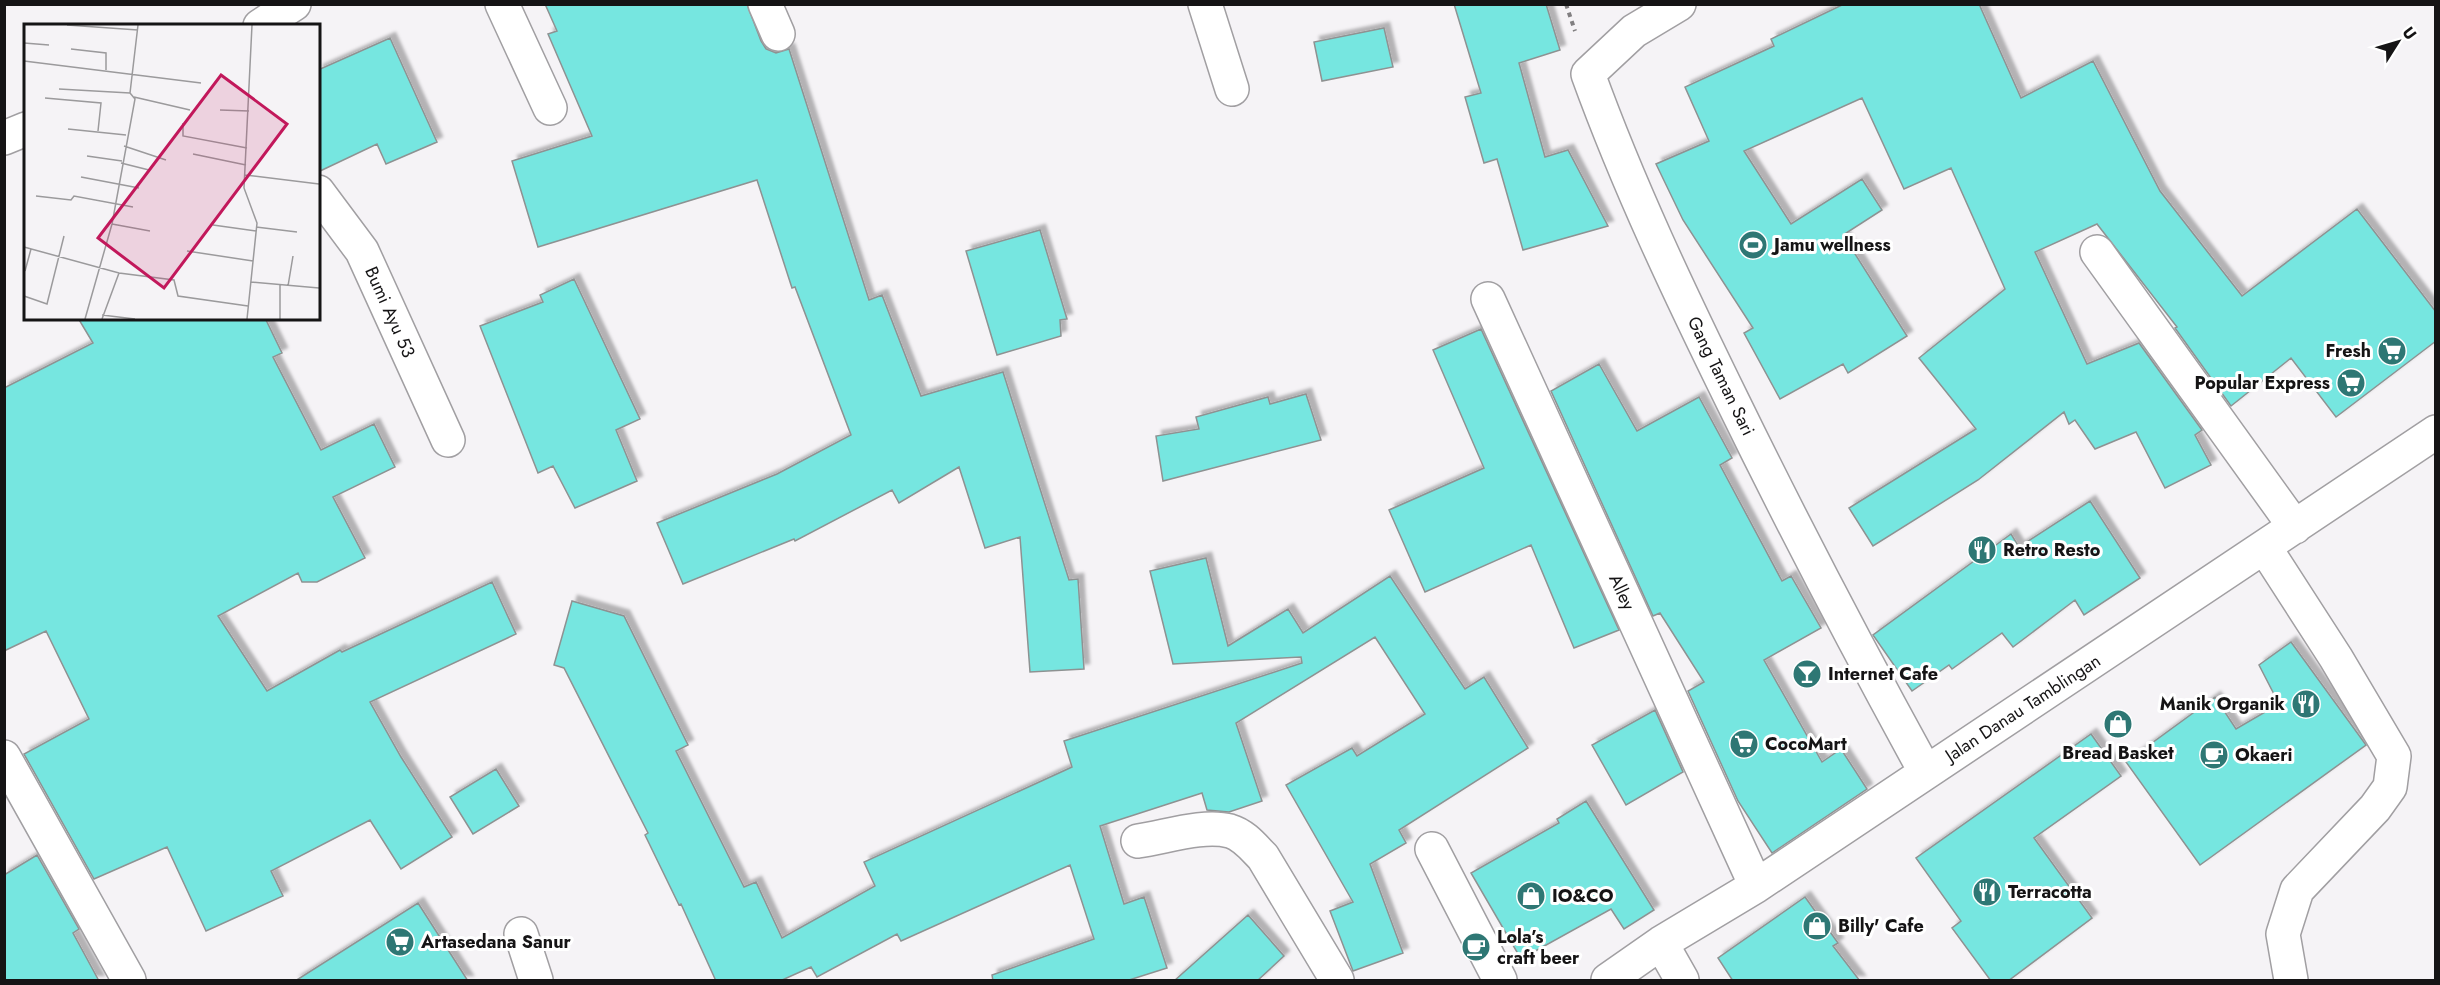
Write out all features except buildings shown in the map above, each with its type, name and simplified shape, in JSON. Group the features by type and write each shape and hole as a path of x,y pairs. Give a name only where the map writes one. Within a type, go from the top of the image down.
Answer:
{"street":[{"path":"263,24 294,4"},
{"path":"502,4 550,108"},
{"path":"765,4 778,34"},
{"path":"1205,4 1232,89"},
{"name":"Gang Taman Sari","path":"1678,4 1634,31 1588,74 1619,159 1678,290 1836,609 1925,771"},
{"path":"4,138 24,130"},
{"name":"Bumi Ayu 53","path":"320,195 362,251 448,440"},
{"path":"2097,252 2295,527"},
{"name":"Alley","path":"1488,298 1756,886"},
{"name":"Jalan Danau Tamblingan","path":"1608,981 1661,943 1756,886 1925,771 2265,548 2436,432"},
{"path":"2265,548 2336,658 2394,756 2390,788 2375,808 2297,890 2283,934 2291,981"},
{"path":"6,759 129,981"},
{"path":"1138,841 1212,829 1232,831 1263,857 1337,981"},
{"path":"1432,849 1500,981"},
{"path":"521,934 536,981"},
{"path":"1661,943 1682,981"}],"place":[{"name":"Jamu wellness","path":"1753,245"},
{"name":"Fresh","path":"2392,351"},
{"name":"Popular Express","path":"2351,383"},
{"name":"Retro Resto","path":"1982,550"},
{"name":"Internet Cafe","path":"1807,674"},
{"name":"Manik Organik","path":"2306,704"},
{"name":"Bread Basket","path":"2118,724"},
{"name":"CocoMart","path":"1744,744"},
{"name":"Okaeri","path":"2214,755"},
{"name":"Terracotta","path":"1987,892"},
{"name":"IO&CO","path":"1531,896"},
{"name":"Billy' Cafe","path":"1817,926"},
{"name":"Artasedana Sanur","path":"400,942"},
{"name":"Lola’s craft beer","path":"1476,947"}]}
